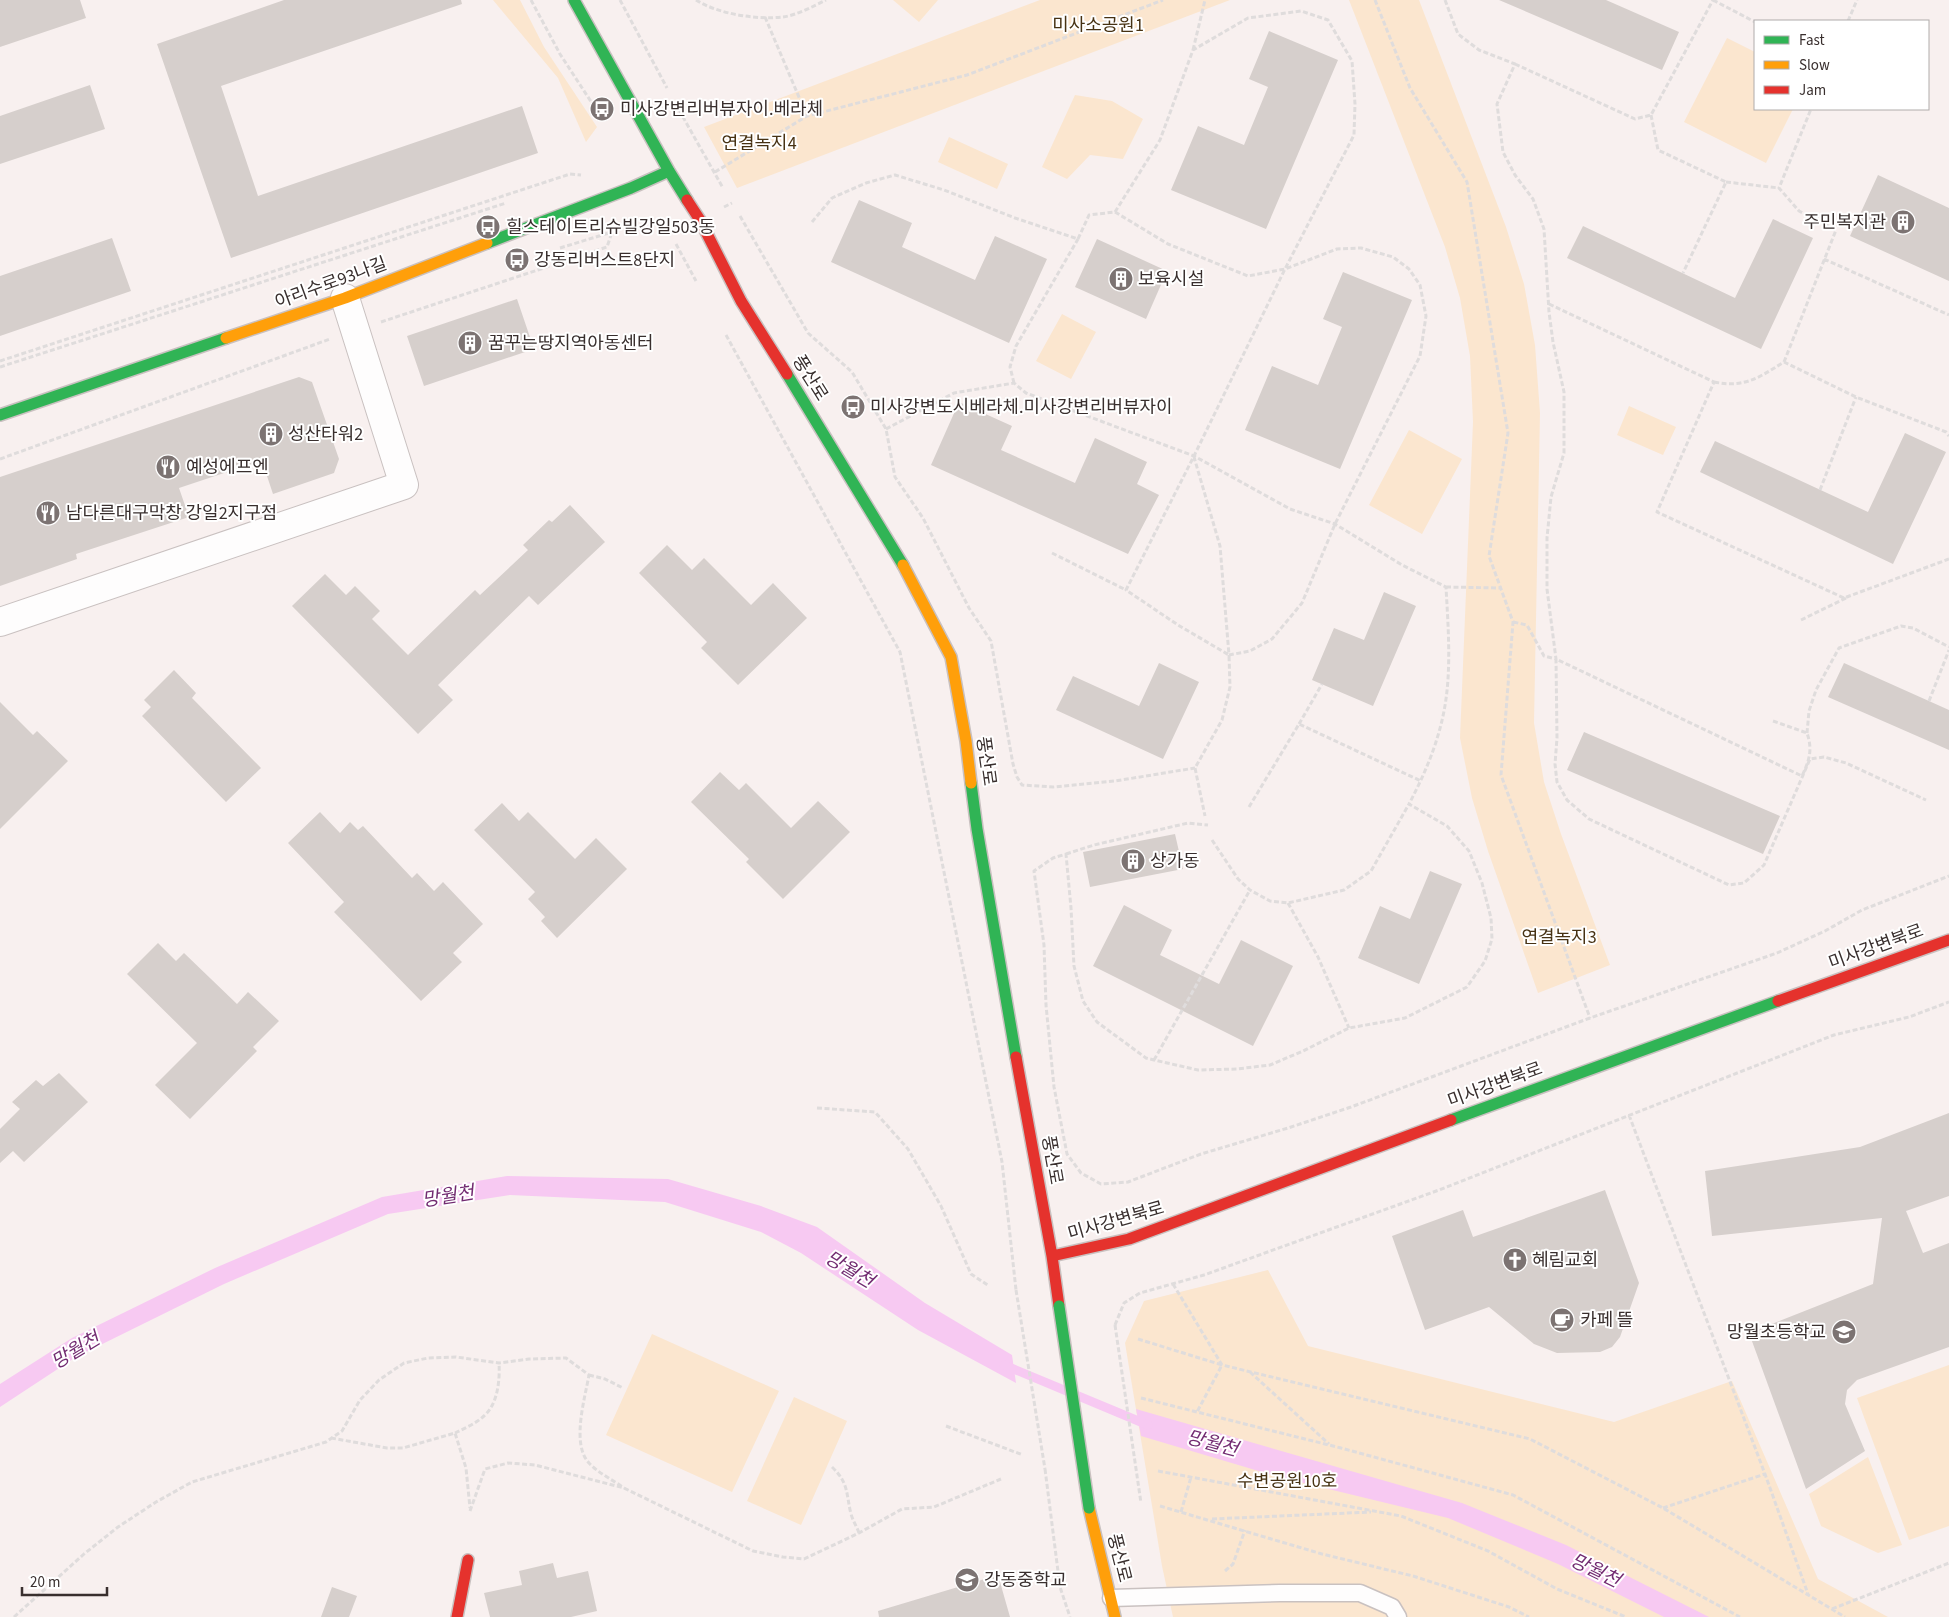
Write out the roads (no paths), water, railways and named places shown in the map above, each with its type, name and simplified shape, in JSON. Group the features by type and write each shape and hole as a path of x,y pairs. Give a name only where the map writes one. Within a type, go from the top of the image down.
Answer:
{"street":[{"name":"풍산로","path":"574,0 669,171 700,220 741,301 832,446 911,578 950,657 966,741 982,858 1052,1256 1089,1508 1115,1617"},
{"name":"아리수로93나길","path":"0,415 345,298 631,188 669,171"},
{"path":"0,622 404,484 345,298"},
{"name":"미사강변북로","path":"1052,1256 1129,1239 1607,1062 1949,940"},
{"path":"457,1617 468,1560"}],"lane":[{"path":"1111,1598 1360,1593 1392,1607 1398,1617"}],"water":[{"path":"507,1176 668,1179 761,1206 817,1227 925,1303 1012,1355 1016,1383 918,1330 801,1253 761,1232 665,1202 510,1195 388,1214 224,1284 76,1357 0,1407 0,1384 72,1338 215,1268 382,1197"},
{"name":"망월천","path":"1136,1409 1462,1503 1566,1545 1709,1617 1664,1617 1558,1564 1448,1518 1279,1477 1141,1436"}],"waterway":[{"name":"망월천","path":"1004,1365 1148,1425"}],"place":[{"name":"미사강변리버뷰자이.베라체","path":"602,109"},
{"name":"주민복지관","path":"1903,222"},
{"name":"힐스테이트리슈빌강일503동","path":"488,227"},
{"name":"강동리버스트8단지","path":"517,260"},
{"name":"보육시설","path":"1121,279"},
{"name":"꿈꾸는땅지역아동센터","path":"470,343"},
{"name":"미사강변도시베라체.미사강변리버뷰자이","path":"853,407"},
{"name":"성산타워2","path":"271,434"},
{"name":"예성에프엔","path":"168,467"},
{"name":"남다른대구막창 강일2지구점","path":"48,513"},
{"name":"상가동","path":"1133,861"},
{"name":"혜림교회","path":"1515,1260"},
{"name":"카페 뜰","path":"1562,1320"},
{"name":"망월초등학교","path":"1844,1332"},
{"name":"강동중학교","path":"967,1580"}],"park label":[{"name":"미사소공원1","path":"1098,25"},
{"name":"연결녹지4","path":"759,143"},
{"name":"연결녹지3","path":"1559,937"},
{"name":"수변공원10호","path":"1287,1481"}]}
